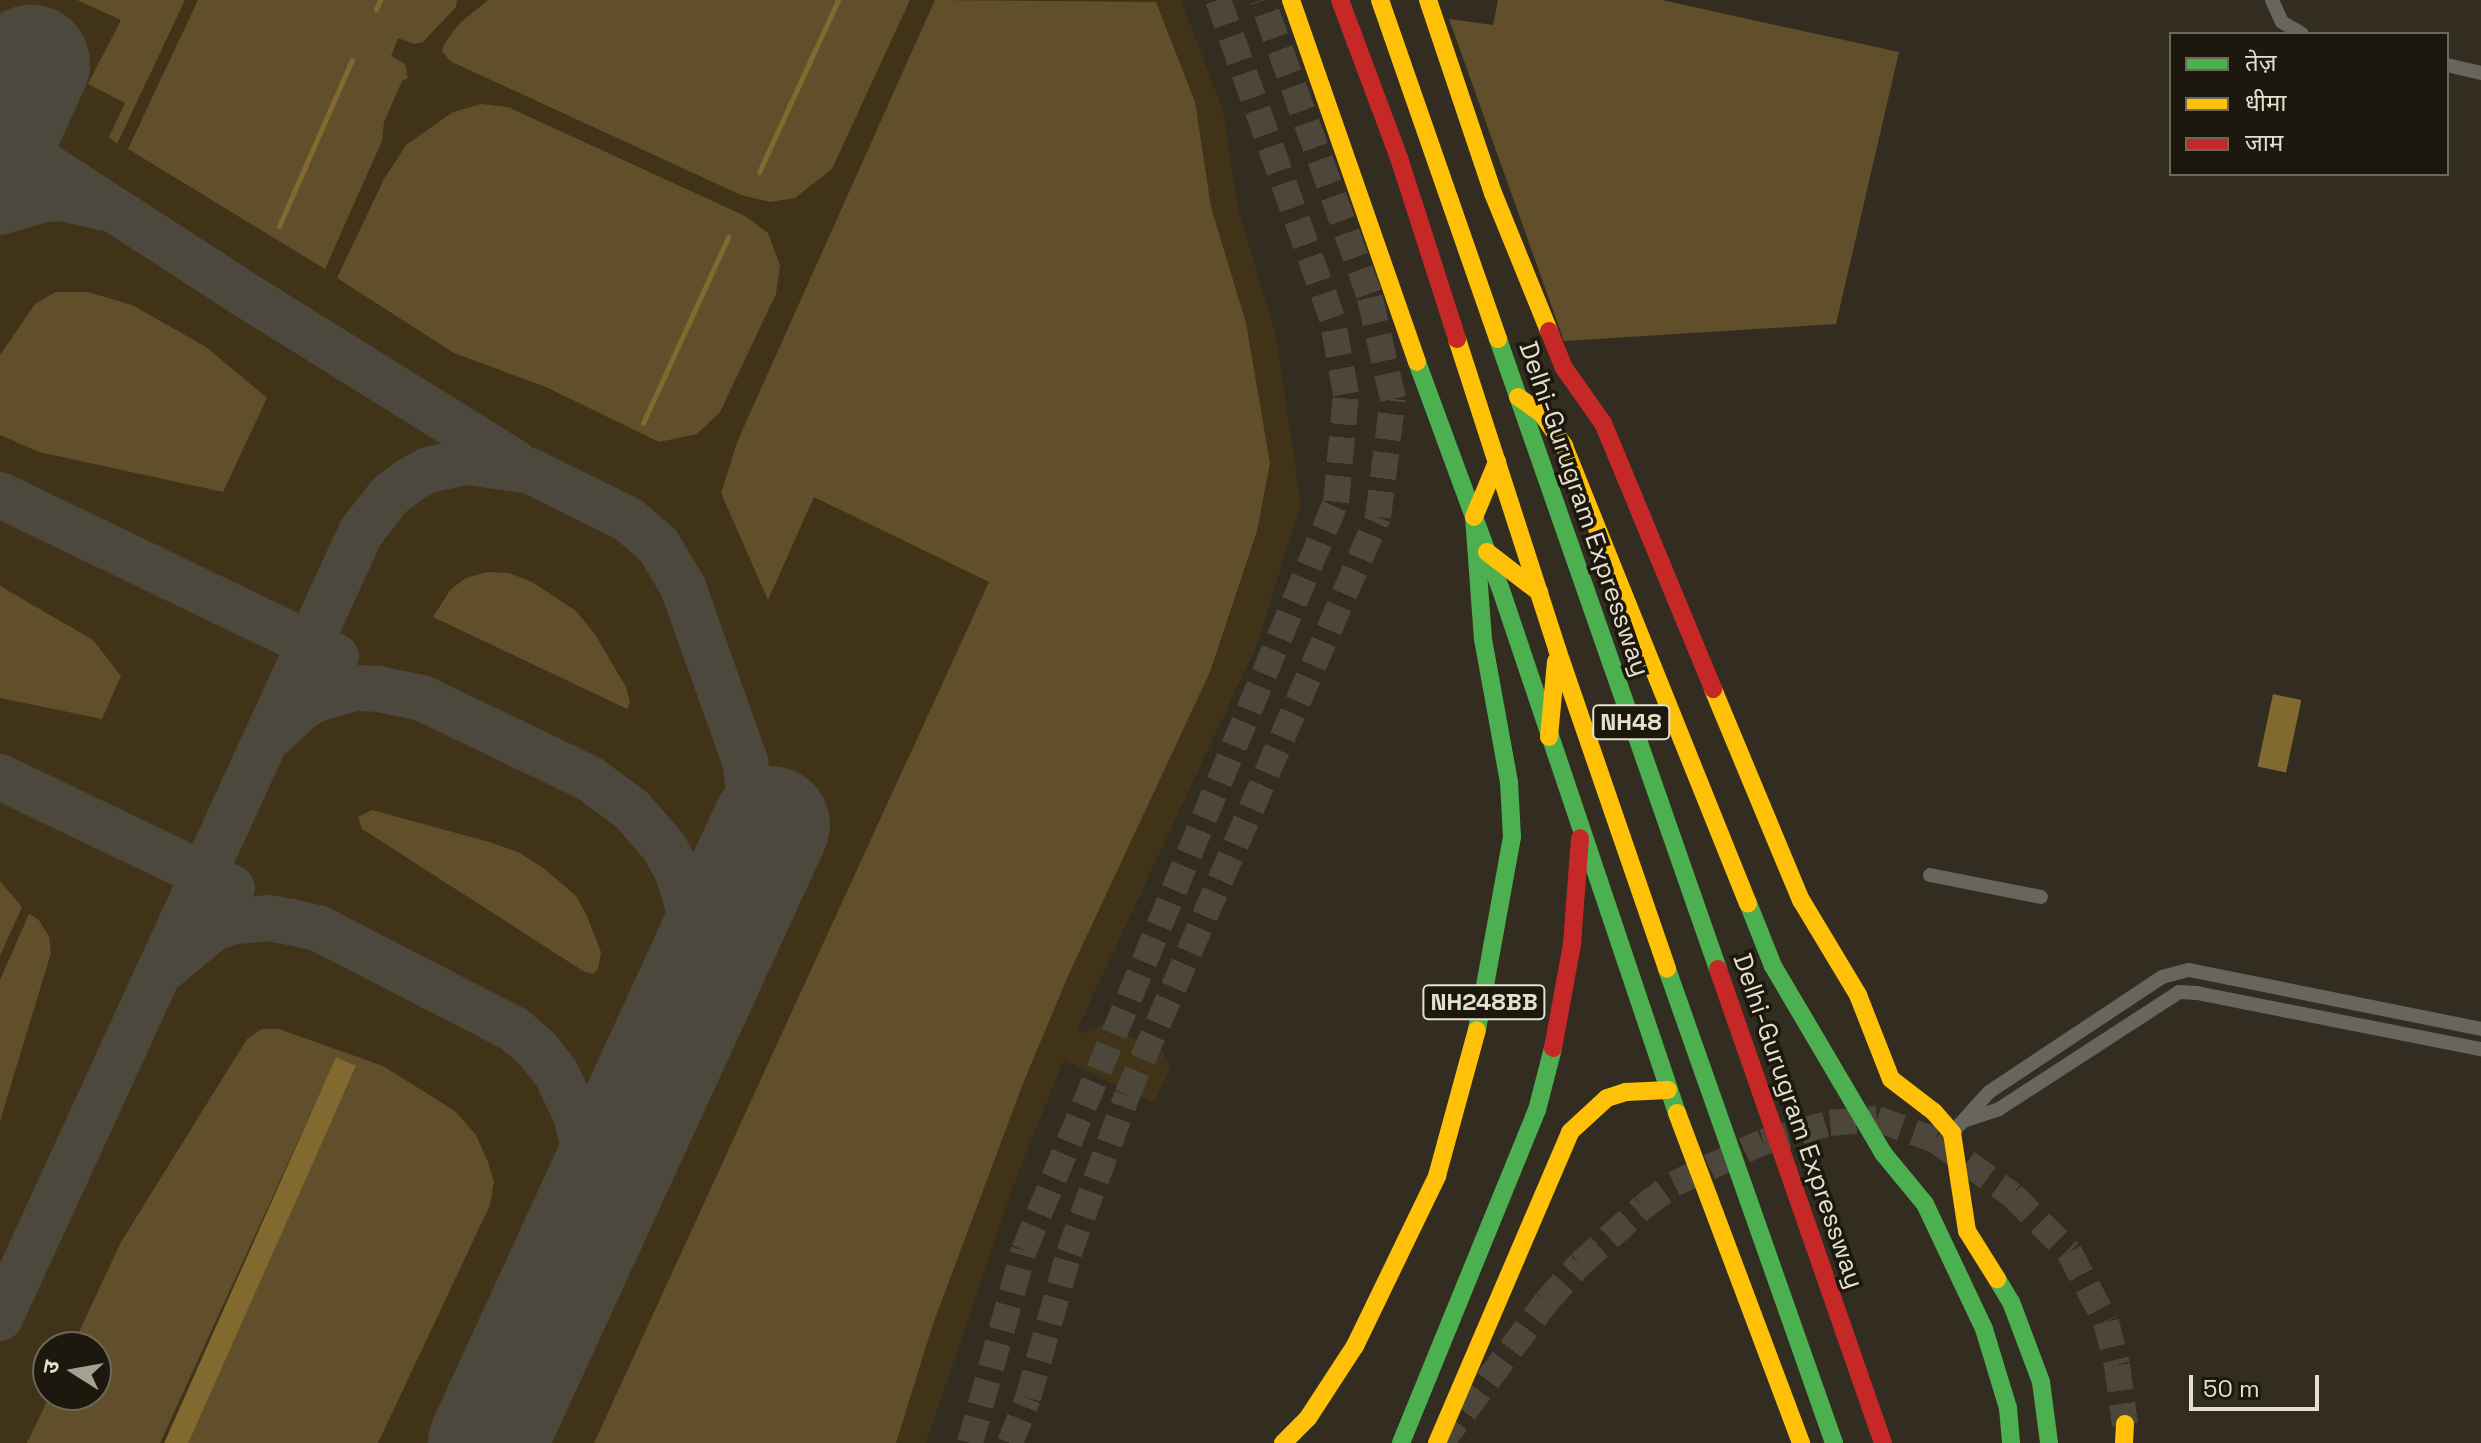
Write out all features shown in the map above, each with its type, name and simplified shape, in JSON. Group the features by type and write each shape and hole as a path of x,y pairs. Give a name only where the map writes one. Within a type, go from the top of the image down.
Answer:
{"main road":[{"path":"1291,0 1487,552 1668,1090 1801,1443"},
{"name":"NH48","path":"1340,0 1399,158 1557,649 1834,1443"},
{"name":"Delhi-Gurugram Expressway","path":"1380,0 1883,1443"},
{"path":"1428,0 1493,193 1564,368 1603,423 1788,872 1858,995 1891,1079 1957,1127 1967,1231 2011,1302 2041,1382 2049,1443"},
{"path":"1518,397 1542,414 1564,446 1773,966 1883,1153 1925,1204 1977,1315 2008,1408 2011,1443"},
{"path":"1474,517 1497,462"},
{"name":"NH248BB","path":"1283,1443 1308,1418 1355,1346 1437,1176 1460,1102 1489,978 1512,837 1509,782 1483,639 1474,517"},
{"path":"1487,552 1539,592"},
{"path":"1549,737 1557,649"},
{"path":"1401,1443 1537,1110 1559,1023 1572,944 1581,827"},
{"path":"1437,1443 1570,1132 1607,1098 1626,1092 1668,1090"},
{"path":"2124,1443 2125,1424"}],"street":[{"path":"2272,0 2282,22 2299,32"},
{"path":"2449,65 2481,73"},
{"path":"1930,875 2041,897"},
{"path":"1957,1127 1989,1092 2162,977 2189,970 2481,1029"},
{"path":"1957,1127 1999,1109 2179,992 2212,995 2481,1049"}],"shaded area":[{"path":"0,0 1181,0 1223,110 1238,209 1276,335 1301,504 1256,647 1077,1030 1083,1033 1104,1024 1163,1052 1171,1066 1154,1103 1064,1060 1018,1173 926,1443 0,1443"},
{"path":"77,0 185,0 117,144 109,137 125,103 88,84 121,20"},
{"path":"198,0 457,0 456,7 423,42 414,44 398,38 391,56 405,64 408,78 402,81 384,122 382,141 325,269 128,149"},
{"path":"488,0 910,0 832,169 795,198 770,202 741,195 450,61 442,51 444,44 459,24"},
{"path":"935,0 1156,2 1195,102 1211,207 1246,323 1270,463 1257,531 1210,672 1068,976 1022,1086 933,1324 896,1443 594,1443 989,582 814,497 768,600 721,493 738,440"},
{"path":"1498,0 1662,0 1899,52 1836,324 1564,341 1449,19 1493,25"},
{"path":"481,104 508,107 745,216 768,233 780,265 776,294 720,412 697,434 659,442 546,387 454,353 337,278 384,179 406,145 453,112"},
{"path":"56,292 88,292 132,305 206,347 267,398 223,492 39,452 0,435 0,355 35,304"},
{"path":"487,572 509,573 532,582 576,611 594,633 626,687 630,702 627,709 433,617 451,589 466,578"},
{"path":"0,586 93,640 121,676 102,719 0,698"},
{"path":"2273,694 2301,700 2286,772 2258,766"},
{"path":"372,810 489,842 518,852 542,867 576,896 587,916 601,952 598,969 593,974 583,971 362,829 358,817"},
{"path":"0,881 22,907 0,956"},
{"path":"29,914 38,919 49,936 51,953 0,1121 0,980"},
{"path":"262,1029 279,1029 383,1066 455,1111 476,1135 488,1162 494,1182 490,1205 378,1443 185,1443 356,1067 336,1058 160,1443 27,1443 42,1411 112,1411 112,1331 79,1331 121,1242 247,1039"},
{"path":"336,1057 356,1066 188,1443 164,1443"}],"waterway":[{"path":"376,9 380,0"},
{"path":"759,172 838,0"},
{"path":"279,226 352,60"},
{"path":"643,423 728,237"}],"taxiway":[{"path":"0,136 244,294 514,462"},
{"path":"0,212 45,199 62,198 101,207"},
{"path":"0,1318 361,532 390,495 410,480 428,470 467,462 530,471 629,520 658,545 683,587 745,761 755,834 746,879"},
{"path":"0,495 336,657"},
{"path":"272,735 302,707 316,699 355,688 378,689 422,698 590,779 632,810 664,847 677,870 693,922 695,992"},
{"path":"0,777 232,888"},
{"path":"165,968 212,929 230,922 268,918 291,922 318,928 514,1029 538,1050 556,1073 576,1115 589,1167 583,1235"}],"runway":[{"path":"0,132 31,64"},
{"path":"487,1443 771,825"}],"tunnel":[{"path":"970,1443 1024,1250 1336,502 1346,394 1332,318 1218,0"},
{"path":"1010,1443 1028,1398 1069,1253 1127,1095 1378,517 1393,399 1369,294 1262,0"},
{"path":"1441,1443 1546,1302 1580,1264 1643,1207 1674,1184 1763,1142 1830,1123 1877,1119 1935,1140 2012,1195 2069,1252 2106,1322 2117,1365 2125,1424"}],"traffic: fast":[{"path":"1498,339 1718,969"},
{"path":"1417,362 1500,587 1677,1113"},
{"path":"1474,517 1483,639 1509,782 1512,837 1477,1030"},
{"path":"1748,903 1773,966 1883,1153 1925,1204 1984,1329 2008,1408 2011,1443"},
{"path":"1667,969 1834,1443"},
{"path":"1401,1443 1537,1110 1553,1048"},
{"path":"1997,1279 2011,1302 2041,1382 2049,1443"}],"traffic: slow":[{"path":"1291,0 1417,362"},
{"path":"1380,0 1498,339"},
{"path":"1428,0 1493,193 1549,331"},
{"path":"1457,339 1557,649 1667,969"},
{"path":"1518,397 1542,414 1564,446 1748,903"},
{"path":"1474,517 1497,462"},
{"path":"1487,552 1539,592"},
{"path":"1549,737 1556,661"},
{"path":"1713,689 1801,900 1858,995 1891,1079 1934,1112 1952,1133 1967,1231 1997,1279"},
{"path":"1283,1443 1308,1418 1355,1346 1437,1176 1477,1030"},
{"path":"1437,1443 1570,1132 1607,1098 1626,1092 1668,1090"},
{"path":"1677,1113 1801,1443"},
{"path":"2124,1443 2125,1424"}],"traffic: jam":[{"path":"1340,0 1399,158 1457,339"},
{"path":"1549,331 1564,368 1603,423 1713,689"},
{"path":"1553,1048 1572,944 1580,838"},
{"path":"1718,969 1883,1443"}]}
